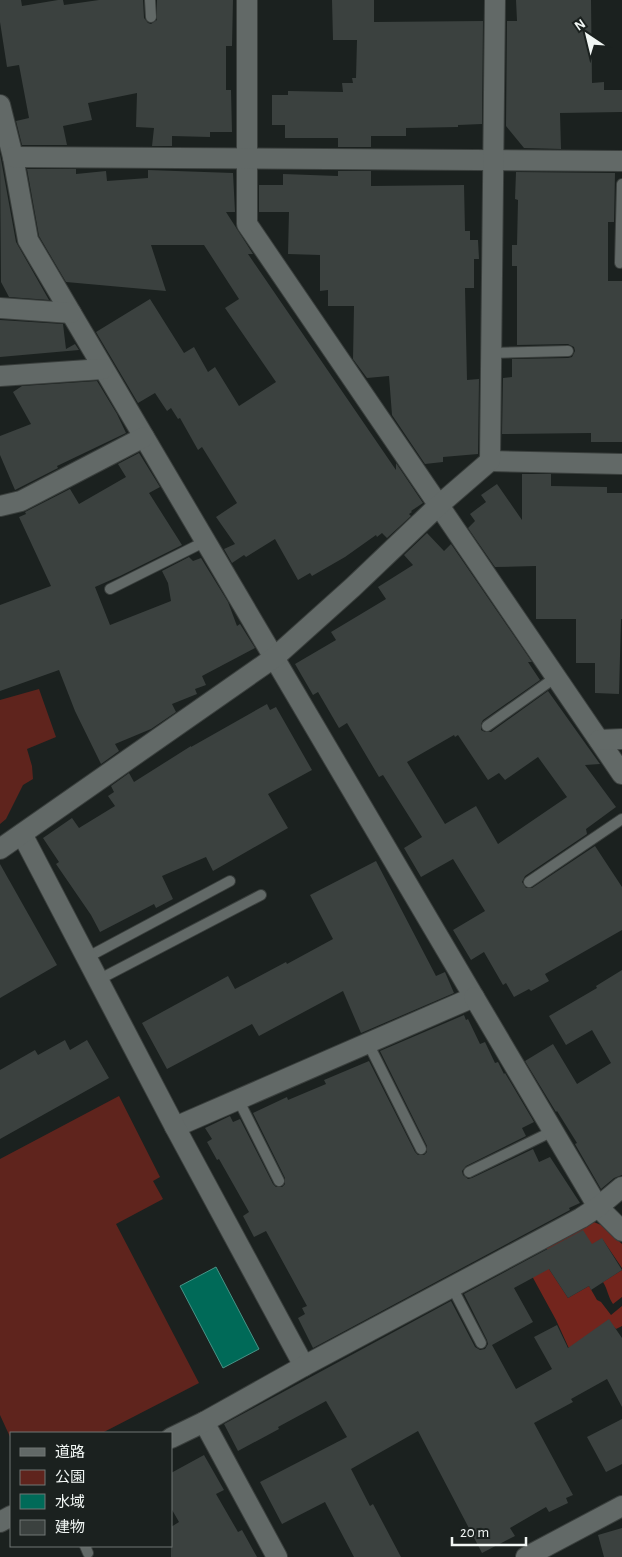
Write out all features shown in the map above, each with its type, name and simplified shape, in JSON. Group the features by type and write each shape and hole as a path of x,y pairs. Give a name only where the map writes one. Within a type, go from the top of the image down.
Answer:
{"street":[{"path":"247,0 247,224 622,774"},
{"path":"490,461 495,0"},
{"path":"1,116 13,157 28,240 598,1207 622,1231"},
{"path":"13,157 622,161"},
{"path":"0,308 71,313"},
{"path":"0,376 103,369"},
{"path":"0,506 21,501 144,437"},
{"path":"0,849 274,657 353,587 439,505 490,461 622,464"},
{"path":"599,740 622,739"},
{"path":"22,834 175,1127 304,1366"},
{"path":"175,1127 474,997"},
{"path":"172,1438 581,1218 622,1187"},
{"path":"204,1422 277,1557"},
{"path":"526,1557 622,1506"}],"lane":[{"path":"150,0 151,17"},
{"path":"620,263 622,184"},
{"path":"491,353 568,351"},
{"path":"110,589 206,541"},
{"path":"488,726 556,677"},
{"path":"529,882 622,820"},
{"path":"86,958 230,881"},
{"path":"98,980 261,895"},
{"path":"368,1043 421,1149"},
{"path":"238,1100 280,1181"},
{"path":"469,1172 553,1131"},
{"path":"452,1287 482,1343"}],"green space":[{"path":"39,689 56,737 27,749 32,766 33,779 23,785 6,819 0,824 0,700"},
{"path":"119,1096 160,1177 153,1181 163,1199 116,1224 199,1383 104,1432 10,1432 10,1437 0,1415 0,1159"}],"shaded area":[{"path":"589,1220 601,1225 622,1244 622,1268 603,1240 549,1269 568,1298 589,1286 597,1300 601,1302 611,1315 622,1306 622,1326 616,1329 614,1327 572,1355 556,1320 532,1276 551,1256 544,1244"},
{"path":"622,1270 622,1297 613,1304 603,1282"}],"water":[{"path":"216,1267 259,1349 223,1368 180,1286"}],"building":[{"path":"0,0 21,0 22,6 58,0 63,0 64,5 99,0 143,0 144,18 151,24 157,20 157,0 233,0 232,46 226,46 226,90 231,90 232,132 210,132 210,137 172,136 172,146 152,146 154,128 136,127 137,93 88,103 92,120 63,126 67,145 22,145 16,121 29,118 19,65 7,67 0,22"},
{"path":"332,0 374,0 374,22 483,21 482,124 458,125 458,127 406,128 406,136 371,136 371,147 338,147 338,138 285,138 285,125 272,125 272,95 288,95 288,91 343,92 342,83 353,83 352,78 356,78 357,40 333,40"},
{"path":"516,0 591,0 592,83 604,82 604,90 622,90 622,112 560,113 561,149 524,148 506,126 507,21 517,21"},
{"path":"0,154 16,242 49,300 9,297 1,282"},
{"path":"27,169 76,169 76,174 106,171 107,181 148,178 148,170 233,173 235,212 226,212 253,254 248,254 396,470 396,463 423,503 411,511 409,514 411,516 387,538 382,533 377,537 376,535 345,557 312,576 310,573 298,580 275,539 246,557 244,555 232,563 224,549 235,544 216,517 237,503 202,447 198,450 180,418 178,419 171,408 167,411 155,393 138,403 96,332 150,299 184,353 194,347 208,372 215,367 239,406 276,382 225,308 239,299 204,245 151,245 166,291 66,282 39,236"},
{"path":"338,171 371,171 371,186 464,185 465,231 470,231 470,240 478,240 479,259 474,259 474,288 465,288 467,380 479,379 478,454 443,457 443,462 425,464 392,415 389,376 367,378 353,359 354,306 328,306 328,290 320,291 320,255 288,254 289,212 259,212 259,185 283,185 283,174 338,176"},
{"path":"516,172 615,173 614,222 608,222 608,281 622,281 622,442 591,442 591,433 502,434 503,378 512,377 512,359 568,358 572,357 575,351 574,347 568,344 517,345 517,266 512,266 512,245 517,245 518,200 515,199"},
{"path":"0,320 63,324 66,349 75,344 79,350 0,357"},
{"path":"97,381 126,433 57,466 58,468 15,490 0,455 0,436 31,424 13,392 22,386"},
{"path":"139,453 160,487 149,493 182,545 95,587 110,625 171,601 168,583 162,571 189,557 193,561 201,558 228,602 237,626 240,624 255,648 202,676 206,685 195,689 197,694 172,704 176,712 151,729 115,744 119,751 101,764 75,711 59,670 0,691 0,605 51,586 19,517 70,489 79,504 126,477 118,464"},
{"path":"522,474 551,474 551,486 607,487 607,493 622,493 622,619 619,694 595,693 595,663 576,663 576,619 536,619 536,566 495,567 468,528 475,521 470,514 486,502 481,495 497,484 522,520"},
{"path":"427,533 444,551 451,544 532,662 528,662 540,680 483,720 481,730 491,732 548,691 600,764 585,765 616,807 586,829 587,834 525,876 522,882 526,888 532,888 595,846 622,887 622,930 545,974 549,981 531,991 529,989 514,997 506,983 503,985 484,952 471,960 453,930 485,911 453,859 421,877 404,848 422,837 383,775 379,777 347,723 339,728 318,692 313,695 295,664 336,640 331,632 386,599 378,587 413,565 404,555","holes":["454,735 455,737 458,735 488,780 499,773 505,780 538,757 567,797 498,844 476,806 445,824 407,762"]},
{"path":"267,704 270,710 276,707 312,770 268,794 288,828 213,871 206,857 162,876 173,899 156,908 154,904 100,932 91,915 56,864 59,862 43,838 72,818 79,828 115,806 108,796 114,792 111,786 129,773 134,782 191,746"},
{"path":"376,861 436,976 445,972 454,993 361,1033 343,991 259,1036 252,1024 167,1069 142,1023 228,976 235,989 333,939 310,895"},
{"path":"0,864 57,965 0,998"},
{"path":"622,970 622,1175 614,1178 601,1189 575,1144 577,1143 525,1061 553,1044 577,1084 611,1063 592,1030 566,1045 549,1016 597,988 596,986"},
{"path":"464,1015 466,1020 468,1019 480,1044 485,1042 495,1063 498,1062 534,1122 522,1128 526,1136 466,1166 462,1171 463,1175 468,1179 472,1178 533,1149 539,1162 550,1157 580,1203 313,1348 298,1318 305,1314 302,1308 307,1306 266,1231 254,1237 243,1216 249,1212 219,1159 217,1160 207,1142 212,1139 205,1128 230,1116 233,1122 240,1119 273,1184 276,1187 282,1187 285,1184 285,1178 253,1113 287,1097 288,1100 326,1084 324,1080 369,1061 415,1152 418,1155 424,1155 427,1152 427,1146 380,1051"},
{"path":"65,1040 70,1050 87,1040 109,1078 0,1139 0,1070 35,1050 38,1055"},
{"path":"583,1230 592,1244 602,1238 622,1270 591,1290 589,1286 568,1298 549,1269 514,1288 533,1322 492,1345 516,1389 552,1369 534,1337 557,1325 568,1348 609,1319 622,1338 622,1407 607,1379 571,1399 573,1402 534,1423 573,1495 566,1498 568,1503 549,1512 546,1507 510,1528 515,1536 482,1553 418,1431 351,1469 370,1506 373,1504 401,1557 354,1557 325,1502 282,1524 260,1482 347,1437 326,1401 238,1451 224,1424 451,1301 475,1347 480,1350 485,1349 488,1344 487,1340 464,1294"},
{"path":"622,1419 622,1464 606,1472 587,1437"},
{"path":"204,1455 224,1490 216,1494 238,1532 242,1530 257,1557 171,1557 172,1526 179,1522 172,1510 172,1472"},
{"path":"622,1528 622,1557 604,1557 598,1535"}]}
